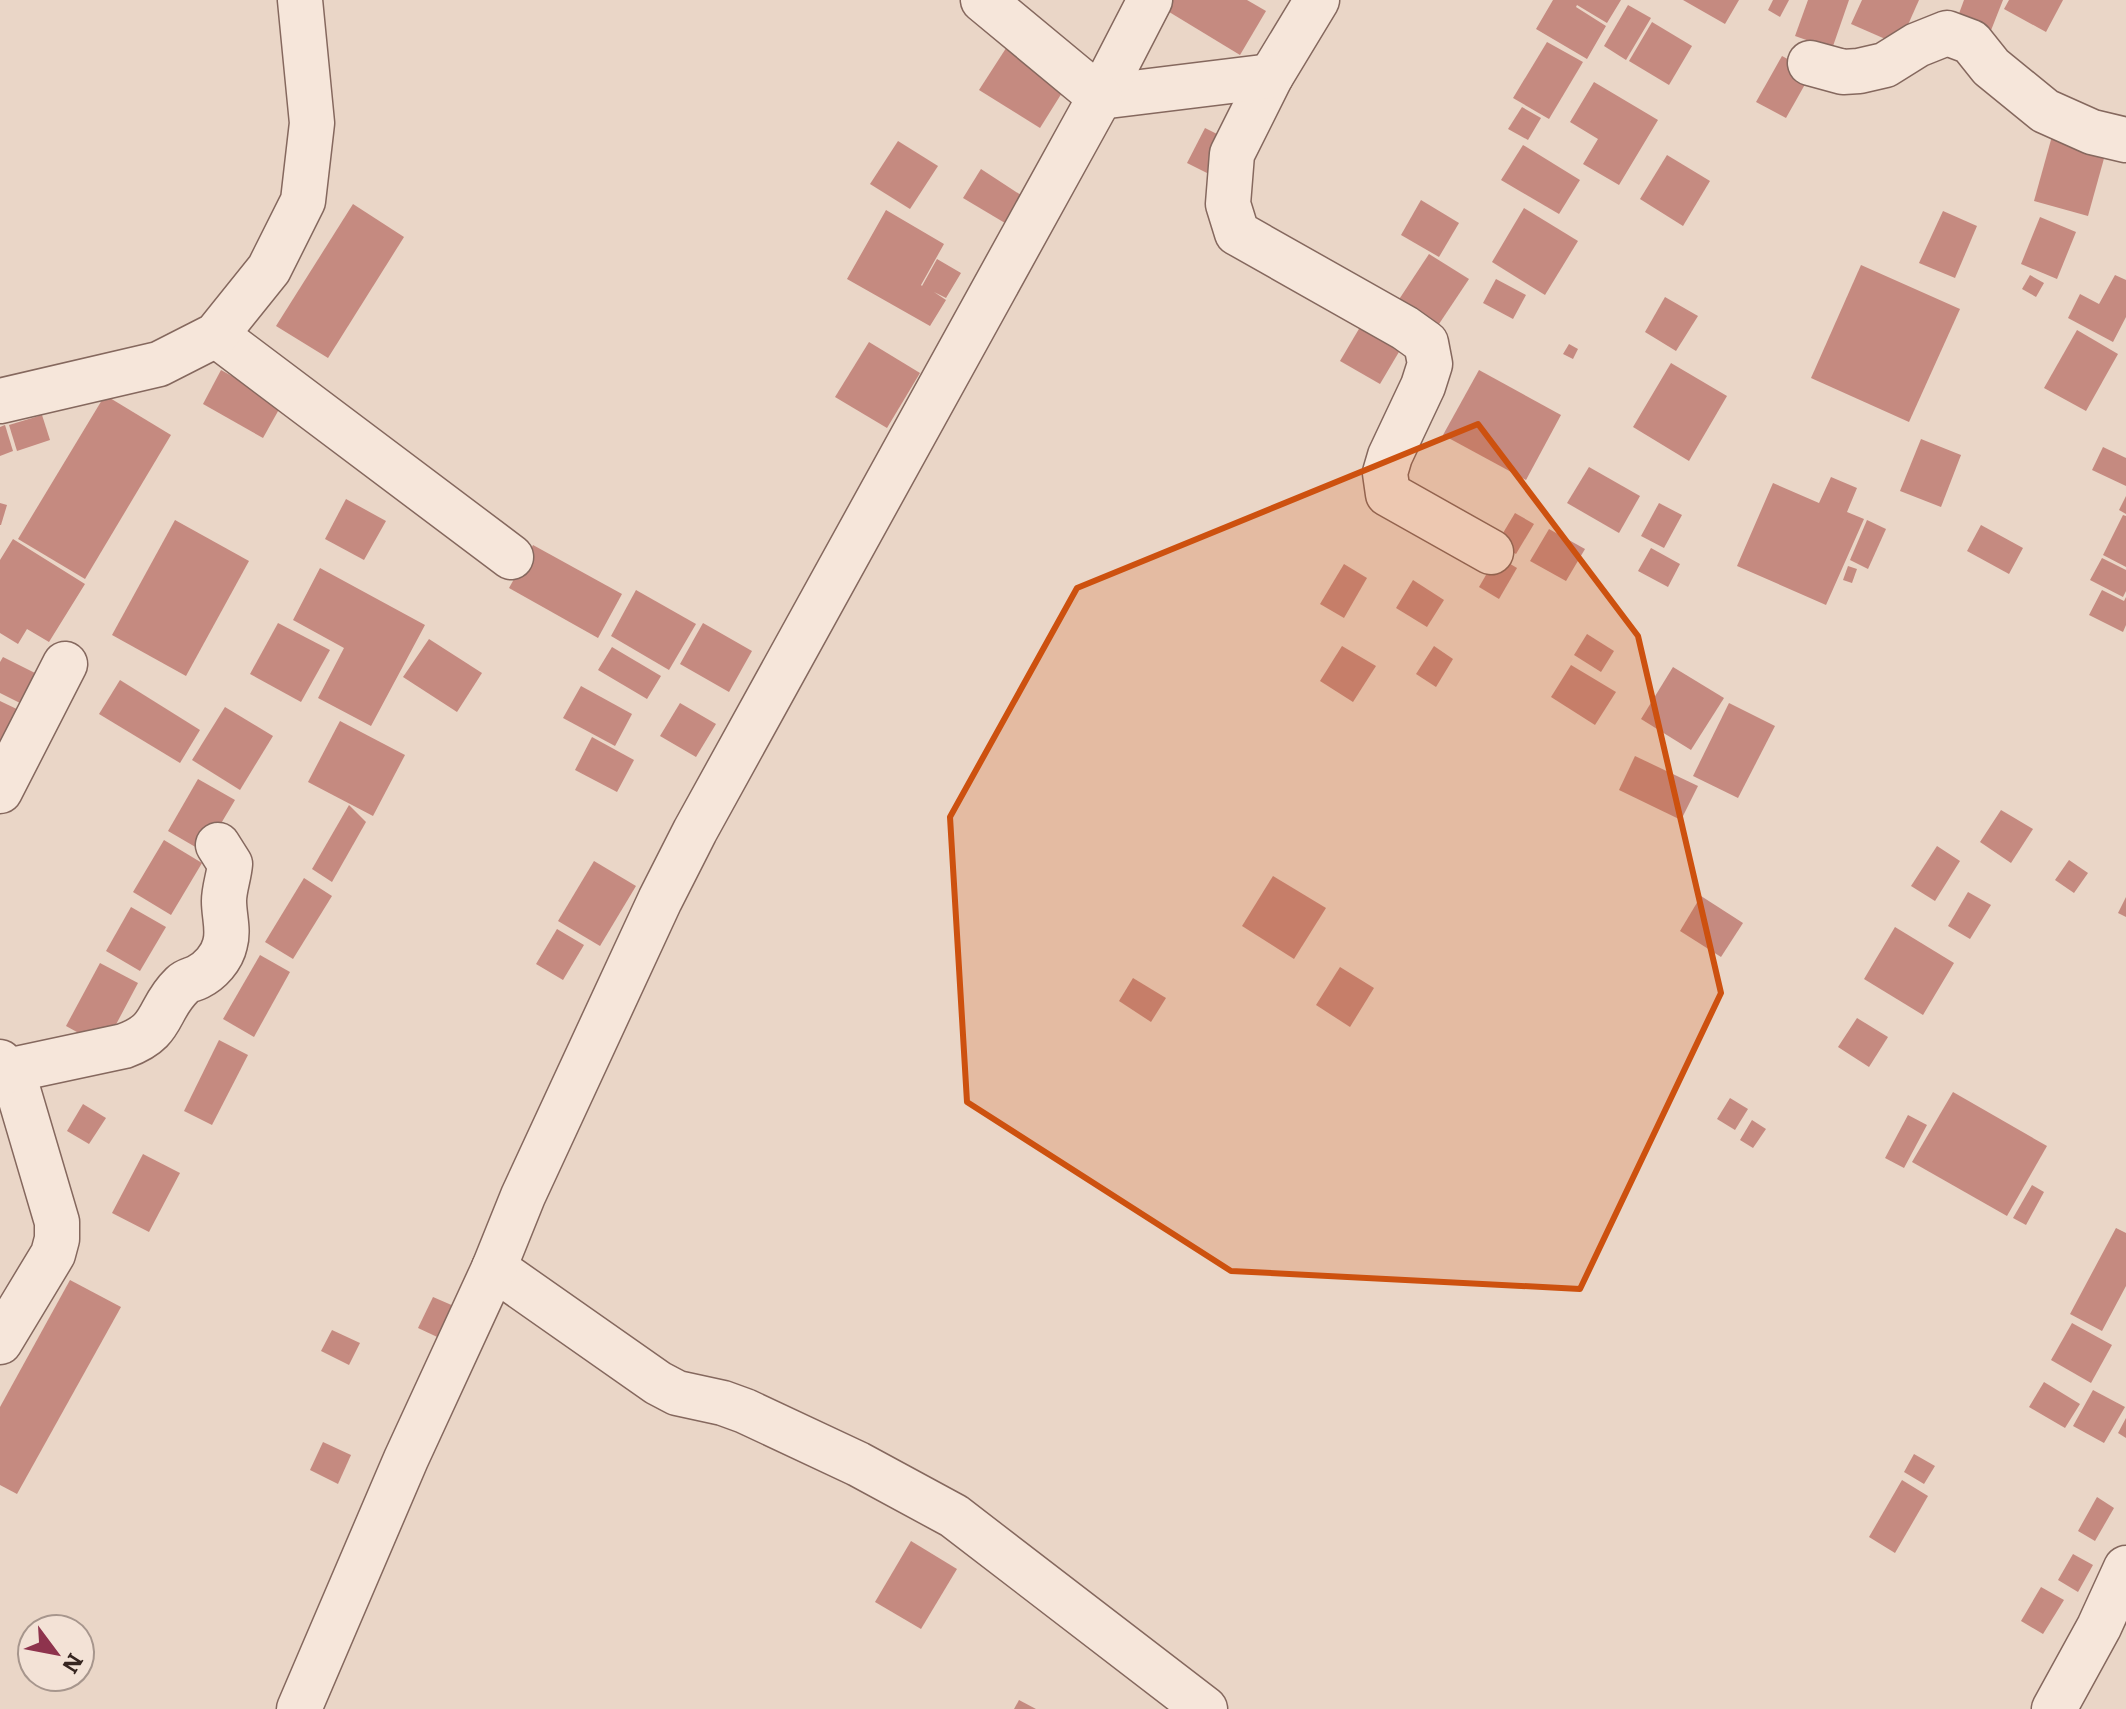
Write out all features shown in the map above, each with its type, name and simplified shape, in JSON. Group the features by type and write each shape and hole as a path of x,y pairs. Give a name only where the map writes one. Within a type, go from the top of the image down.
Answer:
{"street":[{"path":"0,401 159,364 216,335 269,269 303,201 312,123 300,0"},
{"path":"983,0 1100,97 1271,76"},
{"path":"299,1709 523,1196 695,831 1100,97 1150,0"},
{"path":"1317,0 1271,76 1232,154 1228,204 1237,233 1405,328 1426,343 1430,364 1390,456 1385,473 1388,494 1491,552"},
{"path":"1810,63 1843,72 1859,71 1885,65 1917,45 1947,33 1971,42 1991,67 2045,111 2092,132 2126,140"},
{"path":"216,335 511,557"},
{"path":"0,791 65,664"},
{"path":"0,1342 53,1254 57,1239 57,1222 18,1090 4,1066 124,1046 150,1033 176,991 185,982 213,967 225,947 224,897 230,864 218,845"},
{"path":"494,1268 677,1393 745,1411 858,1464 954,1516 1205,1709"},
{"path":"2054,1709 2099,1627 2126,1568"}],"highlighted area":[{"path":"1478,424 1638,636 1721,993 1580,1289 1231,1271 967,1102 950,817 1077,588"}],"building":[{"path":"1158,0 1247,0 1266,11 1240,55 1156,4"},
{"path":"1553,0 1621,0 1607,23 1577,5 1606,26 1587,59 1536,29"},
{"path":"1683,0 1739,0 1725,24"},
{"path":"1773,0 1789,0 1780,17 1768,10"},
{"path":"1808,0 1849,0 1832,49 1795,36"},
{"path":"1862,0 1919,0 1899,45 1851,24"},
{"path":"1964,0 2003,0 1986,43 1953,30"},
{"path":"2009,0 2063,0 2046,32 2004,9"},
{"path":"1628,5 1651,18 1626,60 1604,46"},
{"path":"1652,22 1692,46 1669,85 1629,61"},
{"path":"1010,42 1070,80 1040,128 979,90"},
{"path":"1547,42 1583,62 1549,119 1513,98"},
{"path":"1782,56 1812,72 1786,118 1756,102"},
{"path":"1594,82 1658,120 1619,185 1583,164 1598,139 1570,122"},
{"path":"1522,107 1541,118 1528,140 1508,129"},
{"path":"1205,128 1231,141 1213,176 1187,163"},
{"path":"2054,129 2108,144 2088,216 2034,201"},
{"path":"898,141 938,166 910,209 870,184"},
{"path":"1523,145 1580,180 1559,214 1501,180"},
{"path":"1667,155 1710,181 1683,226 1640,199"},
{"path":"981,169 1027,199 1010,226 963,198"},
{"path":"1421,200 1459,223 1439,257 1401,235"},
{"path":"353,204 404,237 328,358 276,326"},
{"path":"1524,208 1578,241 1545,295 1492,262"},
{"path":"886,210 944,244 922,286 937,259 961,273 946,298 934,292 946,300 930,326 847,279"},
{"path":"1943,211 1977,226 1955,278 1919,263"},
{"path":"2040,217 2076,232 2057,279 2021,264"},
{"path":"1429,254 1469,279 1431,336 1392,310"},
{"path":"1861,265 1960,309 1909,422 1811,378"},
{"path":"2030,275 2044,283 2036,297 2022,289"},
{"path":"2115,275 2126,280 2126,317 2113,342 2068,318 2080,294 2099,304"},
{"path":"1496,279 1526,295 1513,319 1483,303"},
{"path":"1665,297 1698,316 1676,351 1645,332"},
{"path":"1366,317 1406,340 1380,384 1340,361"},
{"path":"2077,330 2118,354 2086,411 2044,388"},
{"path":"869,342 920,373 887,428 835,397"},
{"path":"1569,344 1578,349 1573,359 1563,354"},
{"path":"1671,363 1727,396 1689,461 1633,427"},
{"path":"221,370 282,404 263,438 203,404"},
{"path":"1479,370 1561,415 1526,480 1443,435"},
{"path":"105,395 171,435 85,579 18,539"},
{"path":"42,415 50,440 17,451 9,425"},
{"path":"5,425 13,451 0,456 0,427"},
{"path":"1921,439 1961,455 1941,507 1900,491"},
{"path":"2103,447 2126,458 2126,486 2092,470"},
{"path":"1589,467 1640,496 1619,533 1567,503"},
{"path":"1831,477 1857,488 1847,512 1864,519 1826,605 1737,566 1773,483 1819,503"},
{"path":"2126,496 2126,514 2119,510"},
{"path":"346,499 386,521 364,560 325,539"},
{"path":"0,503 7,505 1,525 0,525"},
{"path":"1659,503 1682,515 1664,548 1641,536"},
{"path":"1515,513 1534,524 1516,554 1497,543"},
{"path":"2123,515 2126,516 2126,567 2103,555"},
{"path":"175,520 249,561 186,676 112,635"},
{"path":"1867,520 1886,529 1868,569 1850,560"},
{"path":"1981,525 2023,548 2009,574 1967,551"},
{"path":"1549,529 1585,549 1566,581 1530,561"},
{"path":"13,539 85,584 49,642 27,629 18,644 0,633 0,560"},
{"path":"533,545 622,594 598,638 509,588"},
{"path":"1651,548 1680,564 1668,587 1638,571"},
{"path":"1497,556 1517,568 1499,599 1479,587"},
{"path":"2102,558 2126,570 2123,597 2090,580"},
{"path":"1344,564 1367,578 1344,618 1320,604"},
{"path":"1848,566 1857,569 1852,583 1843,580"},
{"path":"320,568 425,625 371,726 318,698 344,648 293,620"},
{"path":"1413,580 1444,600 1427,627 1396,608"},
{"path":"636,590 696,624 669,670 611,636"},
{"path":"2102,590 2124,601 2126,597 2123,632 2089,615"},
{"path":"278,623 330,650 301,702 250,674"},
{"path":"703,623 752,651 729,692 680,664"},
{"path":"1587,634 1614,651 1601,672 1574,655"},
{"path":"429,639 482,673 457,712 403,677"},
{"path":"1342,646 1376,666 1353,702 1320,681"},
{"path":"1434,646 1453,659 1436,687 1416,674"},
{"path":"612,647 661,676 647,699 598,670"},
{"path":"3,657 41,676 26,706 0,693 0,662"},
{"path":"1571,665 1616,692 1595,725 1551,697"},
{"path":"1673,667 1724,698 1691,750 1641,719"},
{"path":"120,680 200,730 180,763 99,714"},
{"path":"581,686 632,714 615,746 563,718"},
{"path":"0,701 23,712 0,758"},
{"path":"680,703 716,724 696,757 660,736"},
{"path":"1729,703 1775,726 1738,798 1693,776"},
{"path":"225,707 273,736 240,790 192,760"},
{"path":"340,721 405,755 373,816 308,782"},
{"path":"592,737 634,760 617,792 575,770"},
{"path":"1635,756 1698,786 1681,820 1619,790"},
{"path":"198,779 235,800 204,852 168,831"},
{"path":"349,805 366,822 332,882 312,869"},
{"path":"2001,810 2033,829 2011,863 1980,842"},
{"path":"164,840 202,863 171,915 133,892"},
{"path":"1937,846 1960,861 1935,901 1911,886"},
{"path":"2069,860 2088,873 2074,893 2055,880"},
{"path":"594,861 636,886 600,946 558,921"},
{"path":"1273,876 1326,908 1294,959 1242,926"},
{"path":"304,878 332,896 293,959 265,942"},
{"path":"1968,892 1991,905 1970,939 1948,926"},
{"path":"1701,896 1743,923 1721,957 1680,931"},
{"path":"2126,897 2126,917 2118,913"},
{"path":"131,907 166,927 140,971 106,951"},
{"path":"1895,927 1954,963 1923,1015 1864,979"},
{"path":"557,929 584,945 563,980 536,964"},
{"path":"260,955 290,972 254,1037 223,1019"},
{"path":"100,963 138,983 104,1047 66,1026"},
{"path":"1340,967 1374,988 1350,1027 1316,1005"},
{"path":"1133,978 1166,998 1151,1022 1119,1001"},
{"path":"1857,1018 1888,1037 1869,1067 1838,1047"},
{"path":"219,1040 248,1055 212,1125 184,1111"},
{"path":"1953,1092 2047,1146 2007,1216 1912,1162"},
{"path":"1730,1098 1748,1109 1735,1130 1717,1119"},
{"path":"83,1104 106,1118 89,1144 67,1131"},
{"path":"1908,1115 1927,1125 1904,1168 1885,1158"},
{"path":"1752,1120 1766,1129 1753,1148 1740,1140"},
{"path":"143,1154 180,1173 149,1232 112,1213"},
{"path":"2032,1185 2044,1192 2026,1225 2013,1218"},
{"path":"2116,1228 2126,1233 2126,1286 2102,1331 2070,1314"},
{"path":"70,1280 121,1307 17,1494 0,1485 0,1407"},
{"path":"433,1297 463,1310 448,1342 418,1328"},
{"path":"2072,1323 2112,1345 2091,1383 2051,1360"},
{"path":"332,1330 360,1343 349,1365 321,1351"},
{"path":"2044,1382 2080,1404 2065,1428 2029,1407"},
{"path":"2093,1390 2125,1407 2104,1443 2073,1426"},
{"path":"2126,1418 2126,1438 2118,1433"},
{"path":"323,1442 351,1455 338,1484 310,1470"},
{"path":"1914,1454 1935,1466 1924,1484 1904,1472"},
{"path":"1902,1480 1928,1496 1895,1553 1869,1537"},
{"path":"2097,1497 2114,1508 2095,1541 2078,1531"},
{"path":"911,1541 957,1569 921,1629 875,1602"},
{"path":"2073,1554 2093,1565 2078,1592 2058,1580"},
{"path":"2041,1587 2064,1600 2043,1634 2021,1621"},
{"path":"1019,1700 1036,1709 1014,1709"}]}
